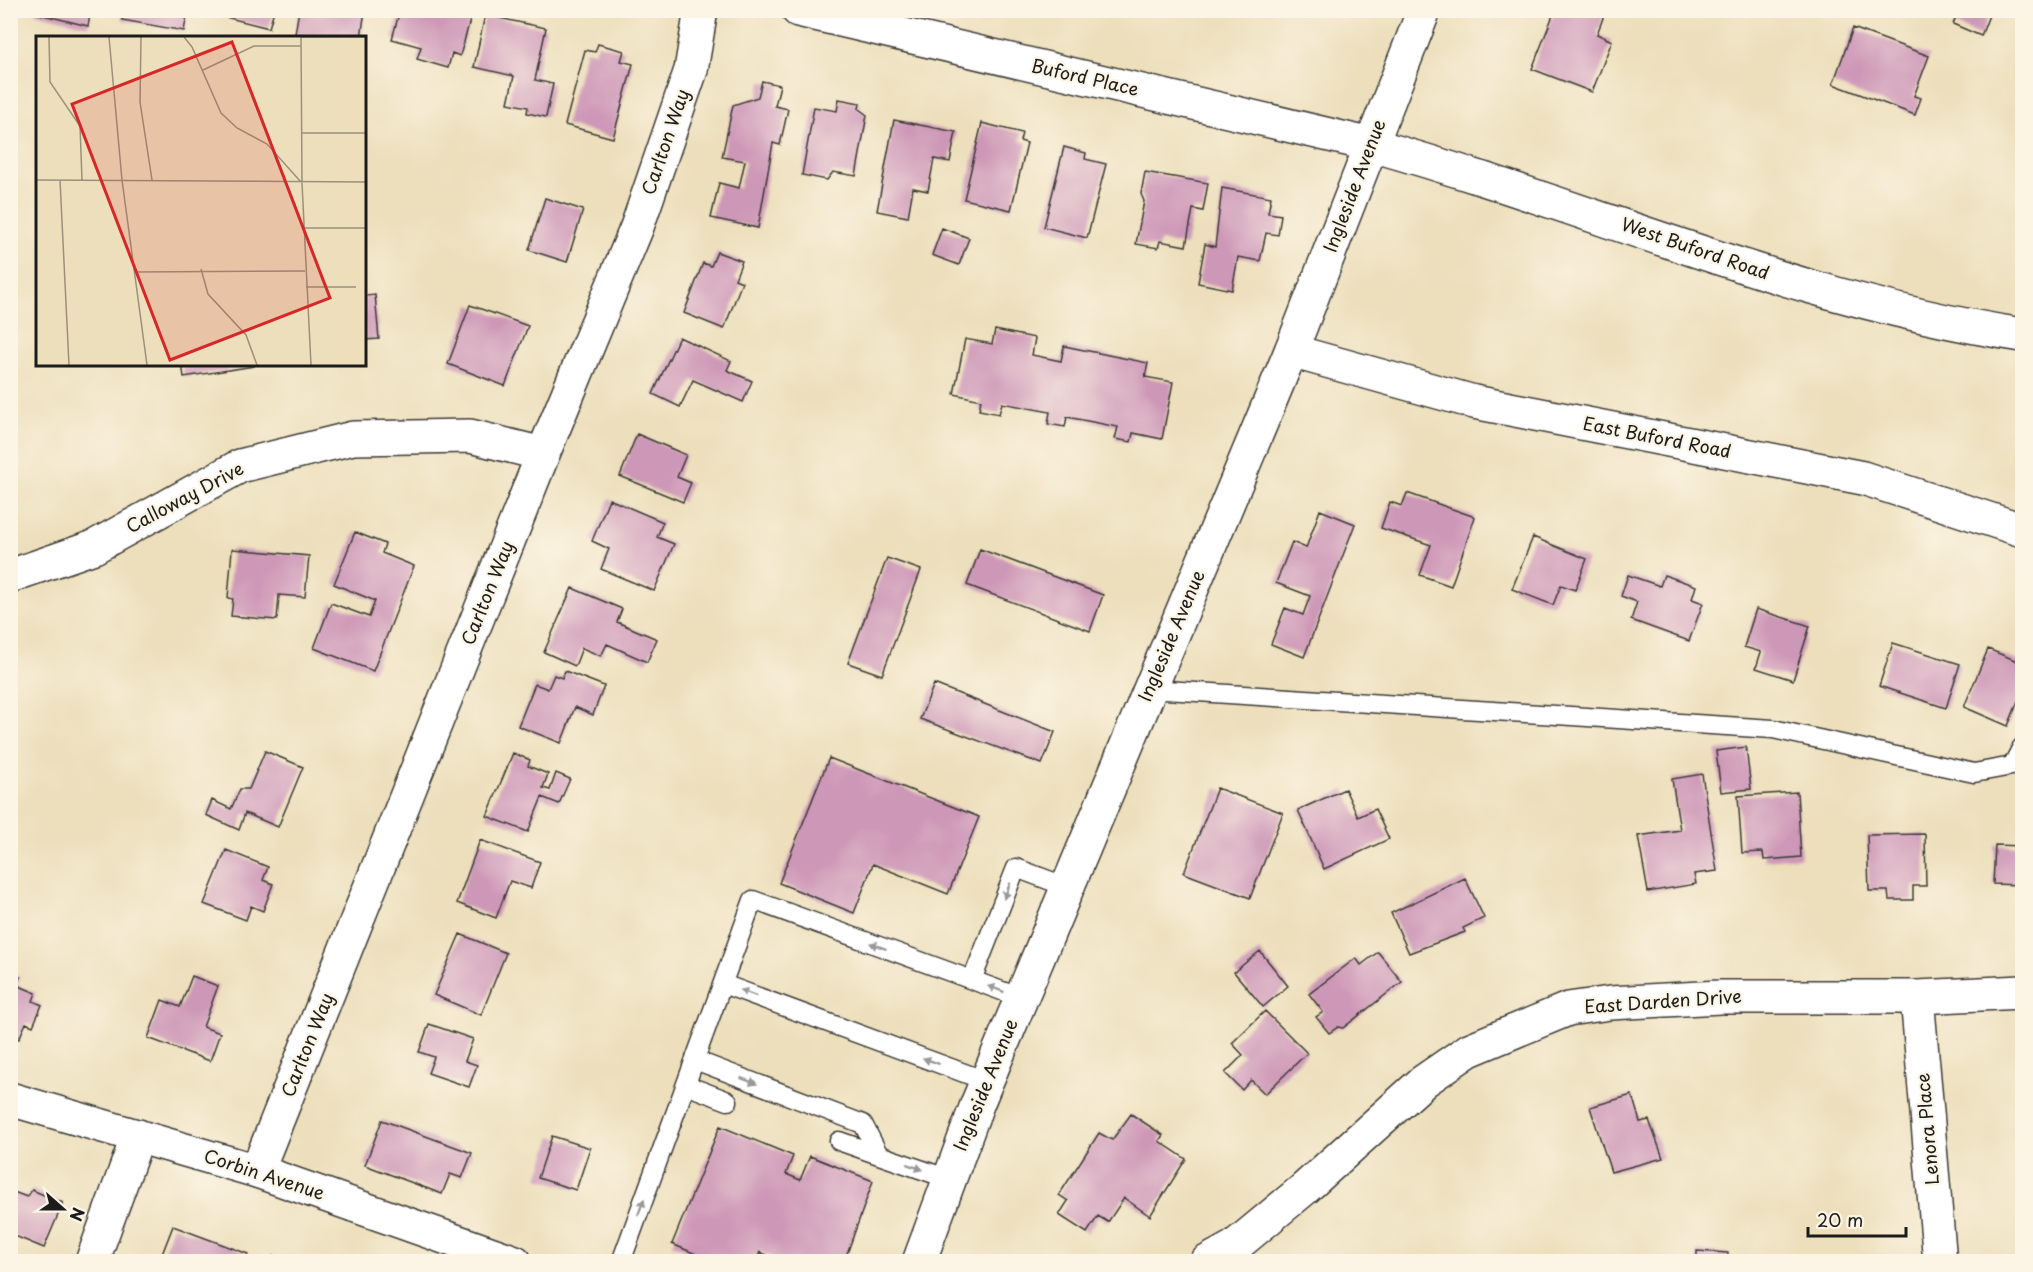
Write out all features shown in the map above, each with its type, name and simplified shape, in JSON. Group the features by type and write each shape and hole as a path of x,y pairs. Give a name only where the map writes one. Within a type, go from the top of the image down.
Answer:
{"street":[{"name":"Carlton Way","path":"257,1171 543,454 637,227 691,70 701,10"},
{"name":"Buford Place","path":"798,10 1372,145"},
{"name":"Ingleside Avenue","path":"919,1262 986,1081 1291,351 1424,10"},
{"name":"West Buford Road","path":"1372,145 1453,168 1793,283 1901,313 2022,335"},
{"name":"East Buford Road","path":"1291,351 1474,402 1863,478 2022,530"},
{"name":"Calloway Drive","path":"10,576 94,547 240,466 353,438 470,436 543,454"},
{"name":"East Darden Drive","path":"1222,1258 1304,1189 1424,1081 1469,1050 1517,1028 1568,1010 1610,1003 1720,997 1917,997 2022,992"},
{"name":"Lenora Place","path":"1917,997 1940,1262"},
{"name":"Corbin Avenue","path":"10,1099 257,1171 515,1262"},
{"path":"92,1262 138,1136"}],"lane":[{"path":"1150,688 1773,729 1974,773 2012,766 2022,747"},
{"path":"972,980 1016,868 1067,887"},
{"path":"621,1262 753,900 1021,998"},
{"path":"723,984 986,1081"},
{"path":"695,1060 863,1124 879,1155"},
{"path":"686,1085 728,1101"},
{"path":"839,1141 949,1179"}],"building":[{"path":"36,10 91,10 88,26 35,13"},
{"path":"123,10 188,10 184,31 122,20"},
{"path":"218,10 274,10 269,28 217,15"},
{"path":"299,10 365,10 361,36 297,36 295,34"},
{"path":"400,10 472,13 460,56 452,53 448,68 417,59 421,47 392,39"},
{"path":"1555,10 1606,10 1597,34 1612,41 1592,92 1532,69"},
{"path":"1959,10 1991,10 1981,36 1953,24"},
{"path":"485,15 546,28 535,80 553,84 546,117 527,113 528,107 508,103 514,76 474,67"},
{"path":"1853,28 1929,56 1914,96 1921,98 1915,115 1833,84"},
{"path":"598,44 624,51 621,61 633,64 613,138 565,125 585,50 595,52"},
{"path":"762,81 780,85 775,106 788,109 780,145 773,143 758,228 711,218 719,183 739,188 745,161 722,157 733,105 758,97"},
{"path":"839,99 860,103 859,109 867,115 856,176 833,172 827,180 802,175 814,107 837,111"},
{"path":"894,120 956,132 950,162 934,159 928,191 913,188 908,217 877,211"},
{"path":"982,123 1022,133 1020,141 1027,143 1011,210 964,199"},
{"path":"1064,147 1086,153 1085,159 1106,164 1087,238 1044,227"},
{"path":"1145,172 1208,183 1203,211 1193,209 1186,246 1160,241 1158,248 1136,244 1144,201 1141,194"},
{"path":"1222,188 1271,197 1268,213 1281,215 1278,235 1266,233 1260,261 1238,257 1232,290 1198,283 1205,244 1215,247"},
{"path":"545,198 583,210 567,262 529,250"},
{"path":"942,228 969,238 959,265 932,255"},
{"path":"717,252 742,261 735,279 742,282 724,329 684,313 703,263 711,266"},
{"path":"375,295 379,339 366,340 366,296"},
{"path":"470,305 528,326 505,386 448,364"},
{"path":"995,330 1035,338 1032,355 1061,361 1064,346 1148,363 1145,377 1173,382 1162,439 1133,433 1131,442 1115,439 1118,427 1067,417 1065,427 1048,424 1050,412 1002,403 999,414 979,410 981,400 954,394 965,339 992,344"},
{"path":"679,337 731,361 727,370 752,381 743,402 693,380 680,407 653,394"},
{"path":"182,366 254,366 184,377"},
{"path":"637,434 686,455 677,477 691,483 683,502 620,476"},
{"path":"1407,493 1475,517 1451,586 1420,575 1431,545 1381,528 1390,502 1402,506"},
{"path":"609,499 663,522 657,537 674,544 654,591 601,569 609,549 592,541"},
{"path":"1320,510 1355,524 1304,657 1271,644 1285,608 1303,615 1310,596 1276,583 1292,542 1306,548"},
{"path":"355,532 385,544 382,553 414,566 373,671 314,648 331,603 369,617 375,601 334,584"},
{"path":"1533,537 1587,559 1575,590 1561,585 1553,605 1512,589"},
{"path":"232,549 309,556 305,597 279,595 277,620 231,616 233,599 228,598"},
{"path":"980,549 1103,595 1090,631 967,585"},
{"path":"887,558 921,570 882,675 848,663"},
{"path":"1628,575 1660,586 1664,575 1696,586 1692,599 1703,603 1689,641 1631,620 1637,602 1621,596"},
{"path":"572,588 622,609 617,622 657,639 647,662 607,644 601,656 582,648 575,666 544,652"},
{"path":"1756,609 1810,626 1793,680 1756,668 1761,652 1744,647"},
{"path":"1893,643 1960,664 1946,708 1879,686"},
{"path":"1988,649 2022,663 2022,691 2008,726 1964,707"},
{"path":"565,671 604,686 593,715 575,707 561,743 518,726 535,684 548,689 554,675 562,678"},
{"path":"934,684 1055,732 1042,764 920,719"},
{"path":"1746,747 1751,789 1721,792 1716,751"},
{"path":"265,751 303,767 278,827 245,813 239,830 206,815 212,800 231,809 240,789 249,789"},
{"path":"513,753 530,760 528,766 548,774 543,788 550,790 556,773 570,779 559,804 542,797 528,832 487,816"},
{"path":"829,758 979,817 948,894 873,864 854,913 779,883"},
{"path":"1702,774 1717,871 1694,874 1696,884 1648,892 1638,836 1680,830 1672,779"},
{"path":"1217,788 1283,813 1250,898 1184,873"},
{"path":"1345,789 1358,817 1375,809 1389,839 1324,869 1298,810"},
{"path":"1797,792 1801,857 1764,860 1763,852 1742,853 1738,796"},
{"path":"1925,834 1926,886 1913,886 1913,900 1889,900 1888,891 1869,891 1867,835"},
{"path":"480,840 540,862 531,888 510,881 496,918 457,903"},
{"path":"1995,845 2022,846 2022,885 1993,884"},
{"path":"226,850 268,867 263,880 273,884 263,911 251,906 246,920 204,904"},
{"path":"1465,878 1484,918 1463,928 1465,932 1409,953 1391,913"},
{"path":"460,934 506,953 481,1015 434,995"},
{"path":"1260,951 1288,986 1263,1007 1234,972"},
{"path":"1378,952 1402,982 1343,1028 1338,1027 1329,1033 1316,1017 1323,1012 1309,994 1356,958 1361,965"},
{"path":"10,974 20,977 17,985 36,993 33,1001 42,1005 33,1026 26,1023 19,1039 10,1035"},
{"path":"192,976 218,986 203,1027 220,1033 210,1061 148,1038 162,1000 180,1007"},
{"path":"1265,1011 1307,1053 1265,1094 1251,1080 1242,1090 1225,1073 1243,1055 1232,1043"},
{"path":"429,1024 473,1039 465,1061 477,1065 469,1087 428,1073 434,1057 419,1052"},
{"path":"1632,1095 1640,1122 1649,1120 1663,1158 1611,1172 1590,1107"},
{"path":"1131,1114 1163,1135 1159,1141 1186,1159 1150,1216 1124,1198 1108,1222 1098,1216 1087,1233 1059,1215 1068,1201 1059,1195 1099,1133 1112,1140"},
{"path":"382,1120 472,1153 462,1178 450,1174 442,1194 365,1165"},
{"path":"720,1126 793,1156 786,1174 800,1180 810,1156 873,1181 844,1262 773,1262 774,1258 760,1252 756,1262 715,1262 672,1244"},
{"path":"552,1136 590,1148 576,1190 538,1178"},
{"path":"32,1190 63,1203 44,1248 10,1234 11,1191 27,1197"},
{"path":"173,1226 248,1254 245,1262 159,1262"},
{"path":"1697,1251 1728,1253 1728,1262 1697,1262"},
{"path":"273,1256 289,1261 289,1262 271,1262"}]}
